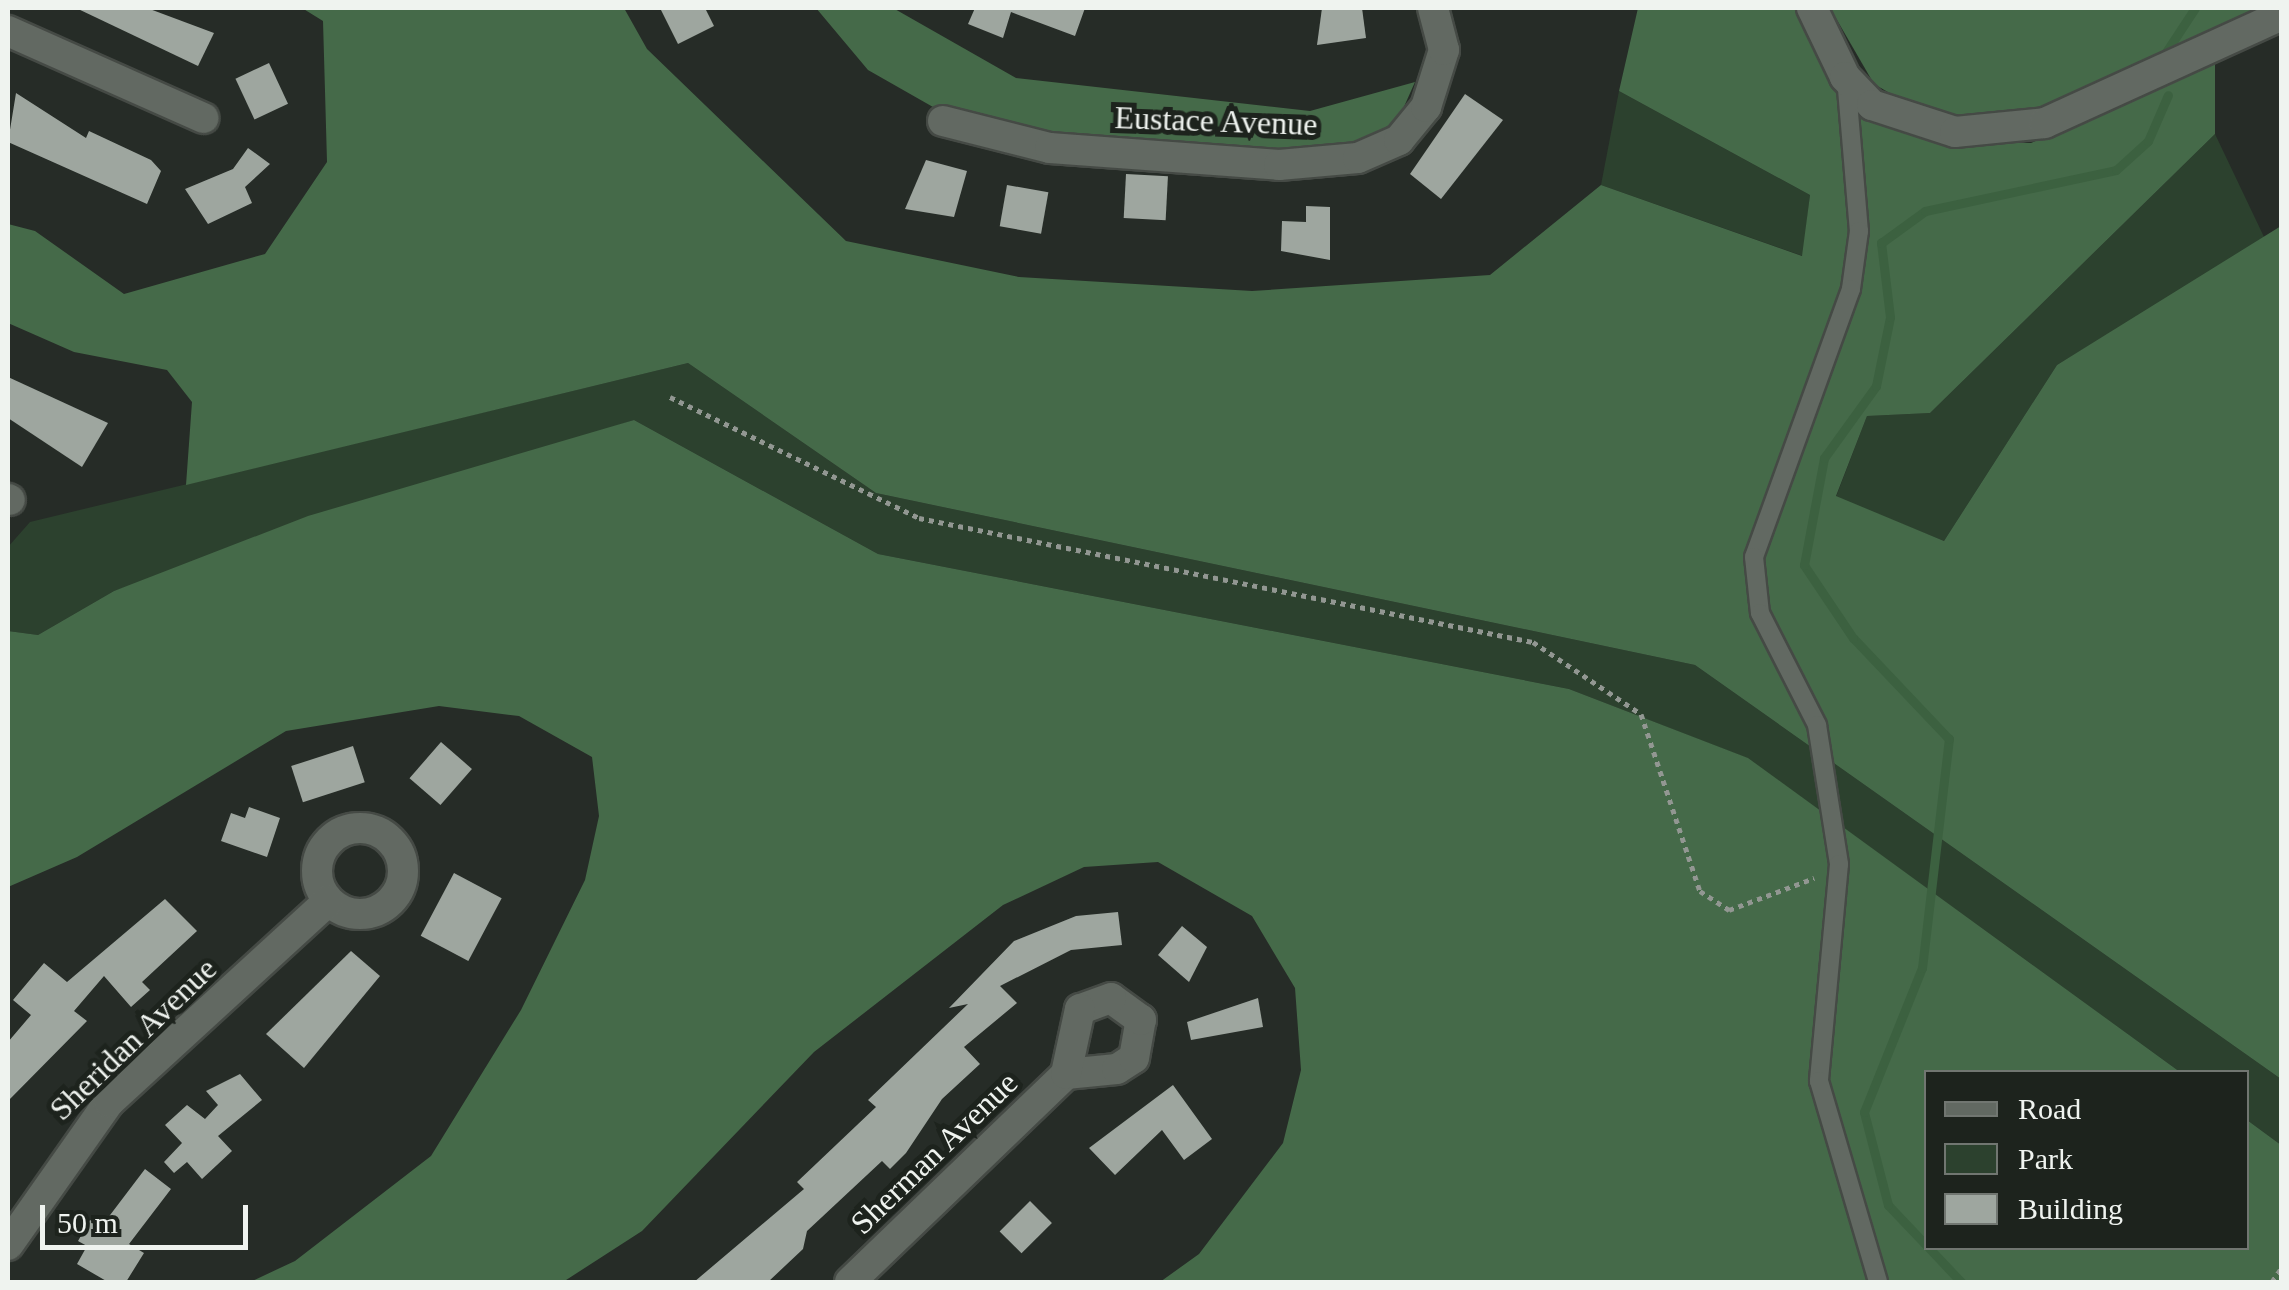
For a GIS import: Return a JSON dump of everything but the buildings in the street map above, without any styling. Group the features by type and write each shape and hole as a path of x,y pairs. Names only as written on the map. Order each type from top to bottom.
{"street":[{"name":"Eustace Avenue","path":"942,122 1050,148 1279,165 1358,158 1399,140 1426,107 1444,50 1433,8"},
{"path":"1812,8 1846,76 1872,104 1934,128 2014,131 2206,56 2282,15"},
{"path":"8,31 203,118"},
{"name":"Sheridan Avenue","path":"8,1245 109,1102 328,900"},
{"name":"Sherman Avenue","path":"850,1282 1066,1074"}],"lane":[{"path":"1846,76 1859,231 1852,289 1754,557 1760,612 1817,725 1839,864 1819,1082 1878,1282"}],"path":[{"path":"670,396 919,518 1533,642 1642,714 1700,891 1729,910 1839,864"},
{"path":"2272,1282 2282,1267"}],"green space":[{"path":"302,8 624,8 647,49 846,241 1019,277 1252,291 1490,275 1601,185 1802,256 1810,195 1619,91 1638,8 1802,8 1824,65 1931,140 2031,143 2215,63 2215,134 1930,413 1867,416 1836,496 1944,541 2057,365 2281,226 2281,1079 1695,665 876,493 688,363 186,485 192,402 167,370 74,352 8,323 8,224 35,231 124,294 265,254 327,162 323,21"},
{"path":"816,8 893,8 1016,78 1310,111 1415,82 1399,118 1365,142 1264,153 1024,134 933,107 868,70"},
{"path":"1830,8 2272,8 2087,94 1999,118 1929,116 1874,84"},
{"path":"1619,91 1810,195 1803,256 1601,185"},
{"path":"2215,134 2265,239 2057,365 1944,541 1836,497 1867,416 1930,413"},
{"path":"688,363 876,493 1695,665 2281,1079 2281,1145 2249,1121 2249,1070 2177,1070 1747,758 1569,689 878,554 634,420 114,591 38,635 8,631 8,547 30,522"},
{"path":"634,420 878,554 1569,689 1748,758 2177,1070 1924,1070 1924,1250 2249,1250 2249,1121 2281,1145 2281,1282 1160,1282 1199,1254 1283,1143 1301,1070 1295,988 1252,916 1158,862 1084,867 1003,905 814,1052 642,1231 563,1282 250,1282 295,1261 431,1156 521,1010 585,880 599,816 592,757 519,716 439,706 286,731 77,857 8,887 8,631 38,635 114,591 308,516"}],"waterway":[{"path":"2164,55 2195,8"},
{"path":"1924,1243 1888,1205 1864,1112 1922,968 1949,739 1853,638 1804,565 1824,458 1876,386 1890,317 1881,243 1925,211 2116,170 2148,141 2168,95"},
{"path":"1931,1250 1961,1282"}]}
